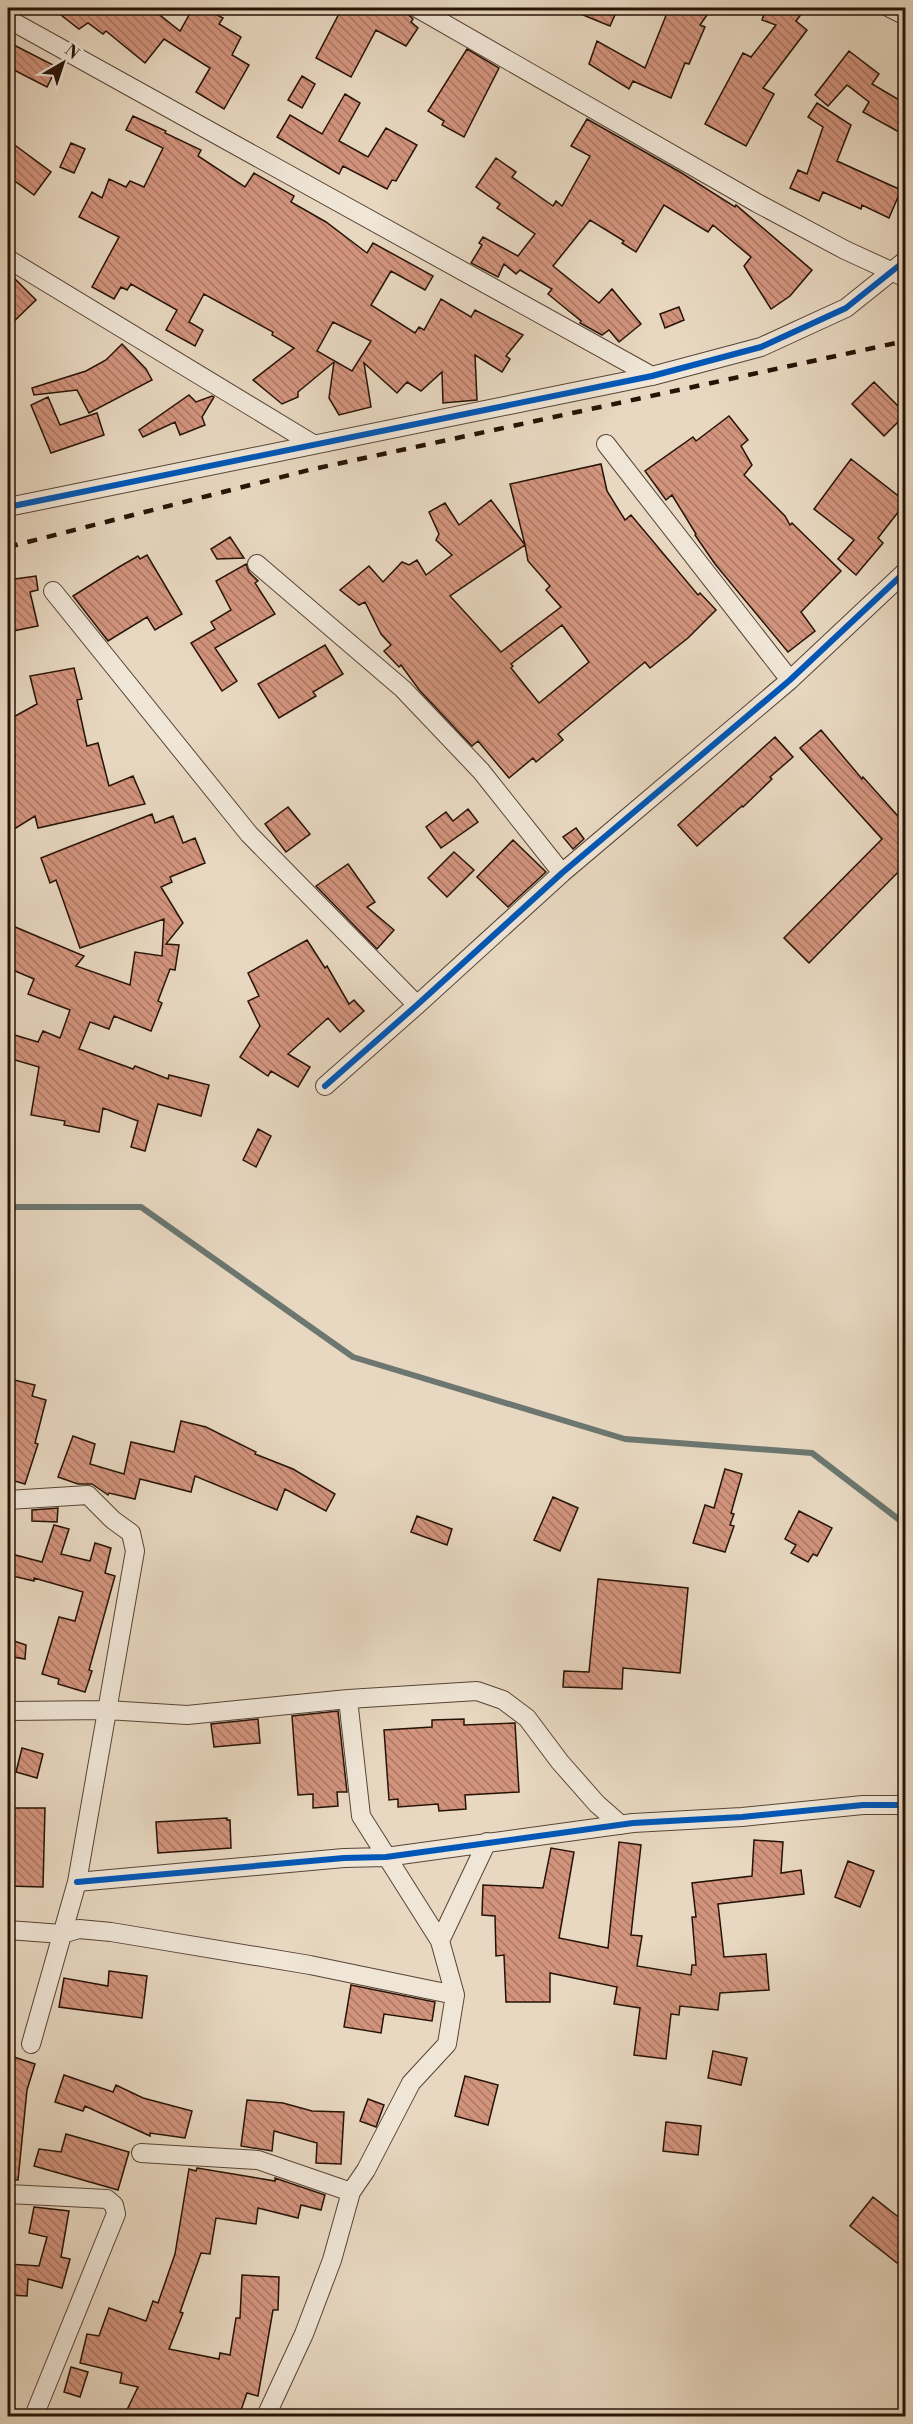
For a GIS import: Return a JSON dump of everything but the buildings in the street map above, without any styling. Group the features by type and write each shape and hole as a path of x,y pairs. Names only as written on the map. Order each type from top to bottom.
{"street":[{"path":"417,8 757,203 899,275"},
{"path":"890,8 906,16"},
{"path":"8,19 652,376"},
{"path":"8,259 313,444"},
{"path":"8,507 652,376 761,347 846,308 899,275 906,260"},
{"path":"606,444 790,680"},
{"path":"257,564 403,689 481,771 562,873"},
{"path":"325,1086 562,873 790,680 906,571"},
{"path":"53,591 249,834 417,1005"},
{"path":"8,1500 88,1495 113,1520 131,1533 135,1551 77,1882 31,2044"},
{"path":"8,1711 107,1710 187,1715 348,1699 477,1691 503,1700 527,1718 560,1762 597,1804 621,1825"},
{"path":"266,2416 295,2354 333,2260 351,2192 366,2170 411,2083 447,2044 455,1995 440,1941 361,1816 348,1699"},
{"path":"77,1882 344,1858 386,1857 621,1825 742,1817 863,1805 906,1805"},
{"path":"440,1941 487,1842"},
{"path":"8,1930 62,1934 79,1929 142,1937 310,1965 455,1995"},
{"path":"141,2153 258,2160 351,2192"},
{"path":"8,2194 106,2199 114,2205 116,2214 34,2416"}],"waterway":[{"path":"8,1207 141,1207 353,1357 625,1439 812,1453 906,1525"}],"railway":[{"path":"8,547 309,470 896,343 906,331"}],"cycle path":[{"path":"8,507 652,376 761,347 846,308 906,260"},
{"path":"325,1086 562,873 790,680 906,571"},
{"path":"77,1882 344,1858 386,1857 633,1823 742,1817 863,1805 906,1805"}]}
